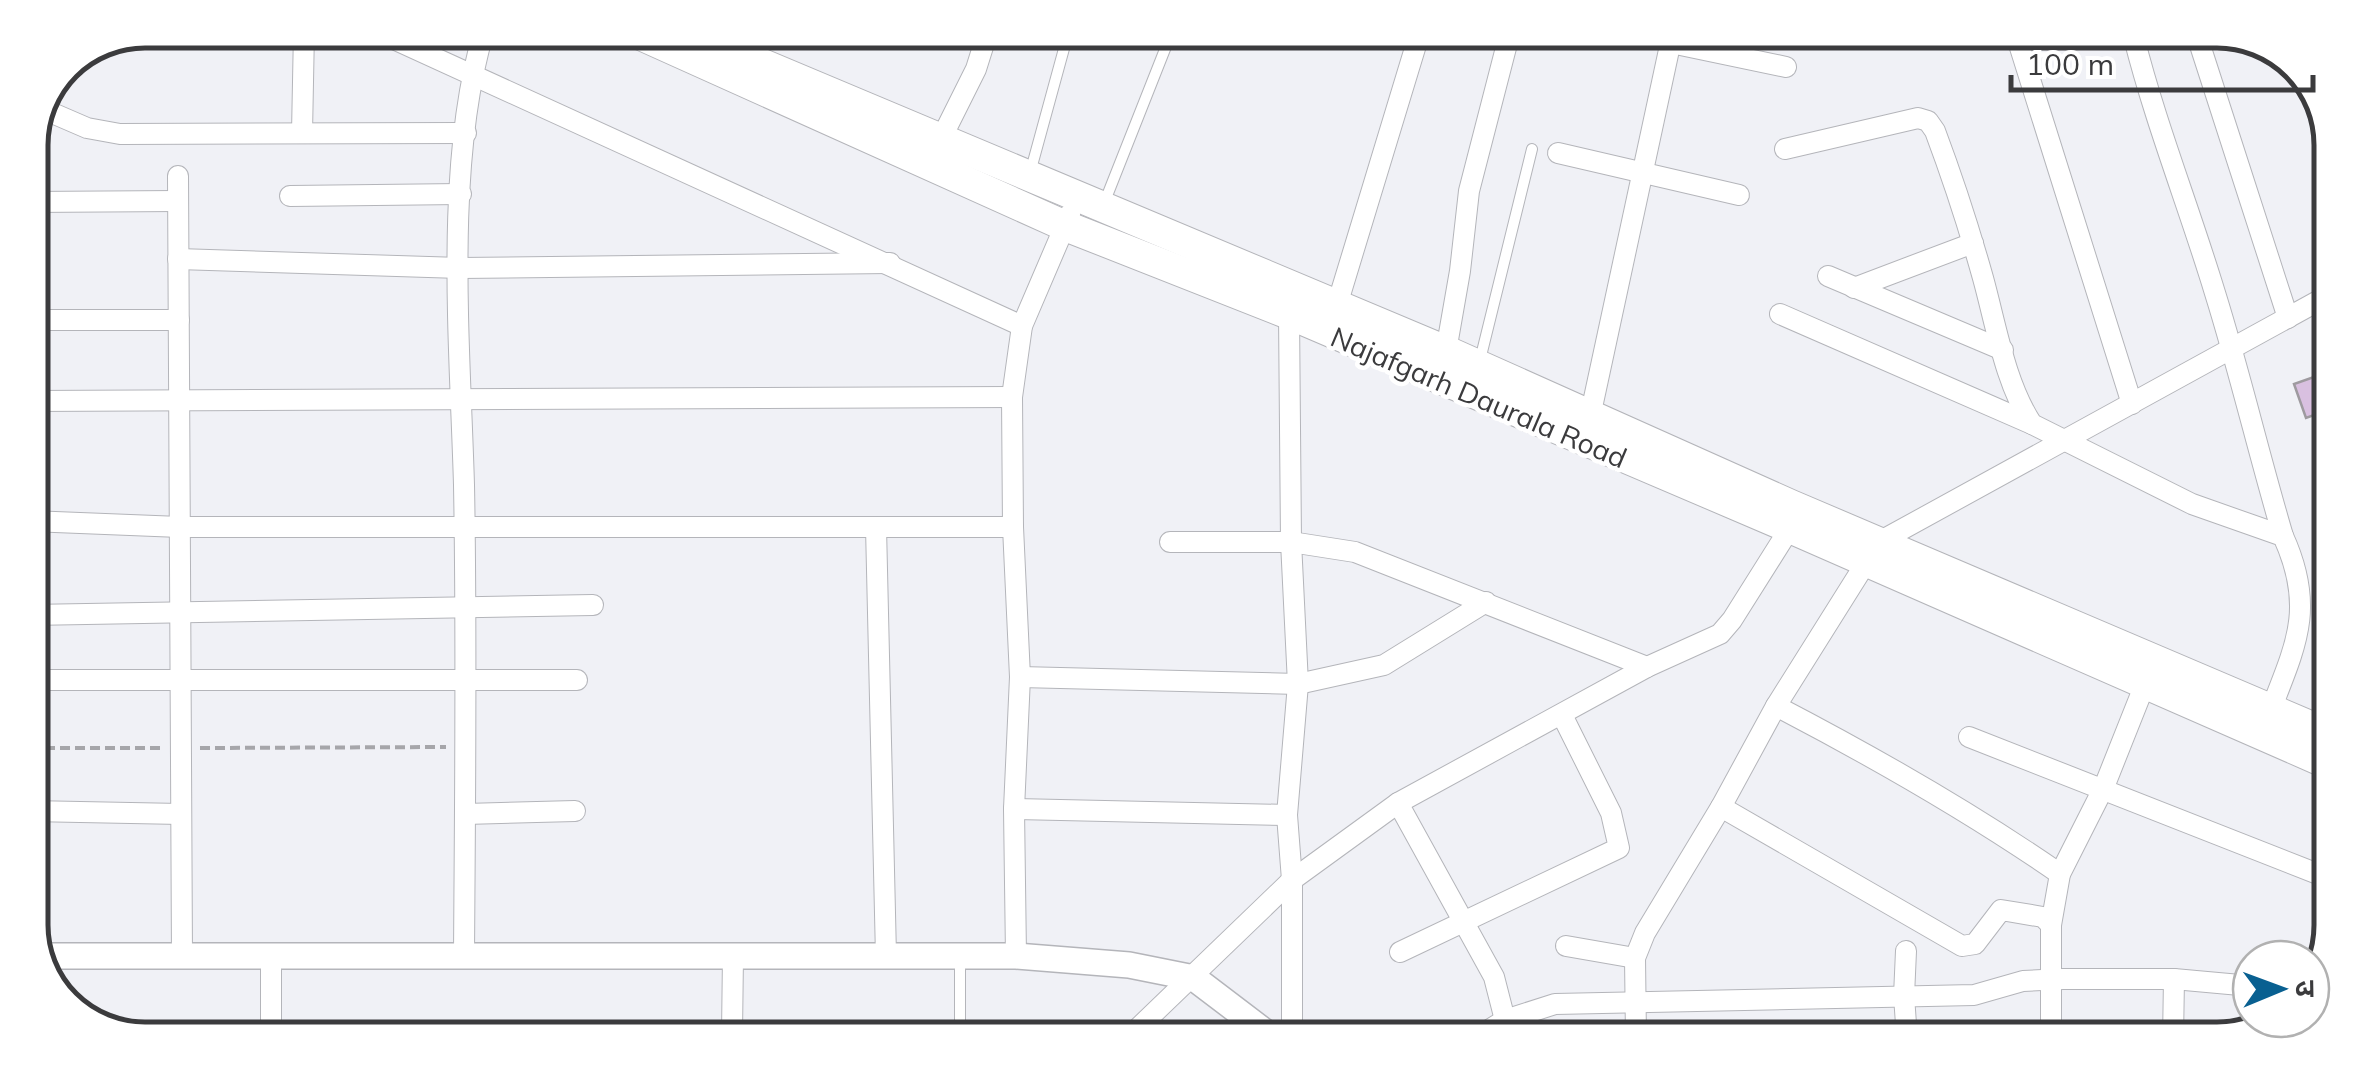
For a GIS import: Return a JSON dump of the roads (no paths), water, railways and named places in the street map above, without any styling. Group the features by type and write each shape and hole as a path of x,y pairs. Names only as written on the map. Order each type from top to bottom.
{"main road":[{"name":"Najafgarh Daurala Road","path":"713,48 1063,224 1588,430 1873,552 2314,728"},
{"name":"Najafgarh Daurala Road","path":"716,48 942,137 1446,351 1588,430 1790,528 1873,552 2145,684 2314,758"}],"street":[{"path":"302,134 304,48"},
{"path":"416,48 1022,326"},
{"path":"464,956 466,680 461,194 472,72 479,48"},
{"path":"942,137 983,48"},
{"path":"1337,305 1416,48"},
{"path":"1446,351 1469,190 1506,48"},
{"path":"1588,430 1669,48"},
{"path":"1706,48 1786,66"},
{"path":"2020,48 2132,404"},
{"path":"2137,48 2158,128 2232,350 2299,589 2302,617 2297,644 2271,709"},
{"path":"2201,48 2288,318"},
{"path":"54,114 87,128 120,134 466,133"},
{"path":"1785,150 1918,118 1928,121 1935,131 1973,244 2019,399 2032,424"},
{"path":"1558,153 1739,195"},
{"path":"178,176 182,956"},
{"path":"290,196 461,194"},
{"path":"48,202 178,201"},
{"path":"1016,956 1014,809 1020,678 1012,397 1022,326 1063,224 1092,201"},
{"path":"1854,288 1904,266 1973,244"},
{"path":"178,258 460,268 890,263"},
{"path":"1828,276 2003,350"},
{"path":"1637,1022 1635,958 1645,933 1776,706 1873,552 2062,441 2313,304"},
{"path":"1289,314 1291,542 1298,684 1287,815 1292,880 1292,1022"},
{"path":"1780,314 2032,424 2192,504 2283,536"},
{"path":"48,320 179,320"},
{"path":"48,401 1012,397"},
{"path":"48,522 180,527 1013,527"},
{"path":"876,527 886,956"},
{"path":"1145,1022 1292,880 1398,803 1647,667 1720,634 1790,528"},
{"path":"1170,542 1291,542 1355,552 1647,667"},
{"path":"1020,678 1298,684 1384,665 1486,602"},
{"path":"48,616 593,605"},
{"path":"48,680 578,680"},
{"path":"2051,1022 2051,925 2060,874 2104,788 2145,684"},
{"path":"1776,706 1972,814 2060,874"},
{"path":"1400,952 1620,848 1611,813 1562,715"},
{"path":"1970,737 2314,872"},
{"path":"1398,803 1494,977 1504,1020"},
{"path":"1721,807 1962,946 1975,944 2000,910 2043,916 2051,925"},
{"path":"1014,809 1287,815"},
{"path":"48,811 181,814"},
{"path":"465,814 575,811"},
{"path":"1566,946 1635,958"},
{"path":"1906,951 1906,1022"},
{"path":"53,956 1016,956 1129,965 1194,978 1252,1022"},
{"path":"271,956 271,1022"},
{"path":"732,1022 733,956"},
{"path":"1501,1022 1555,1004 1974,995 2022,981 2174,979 2231,984"},
{"path":"2173,1022 2174,979"}],"lane":[{"path":"1030,174 1064,48"},
{"path":"1092,201 1164,48"},
{"path":"1478,366 1532,150"},
{"path":"960,956 960,1022"}]}
